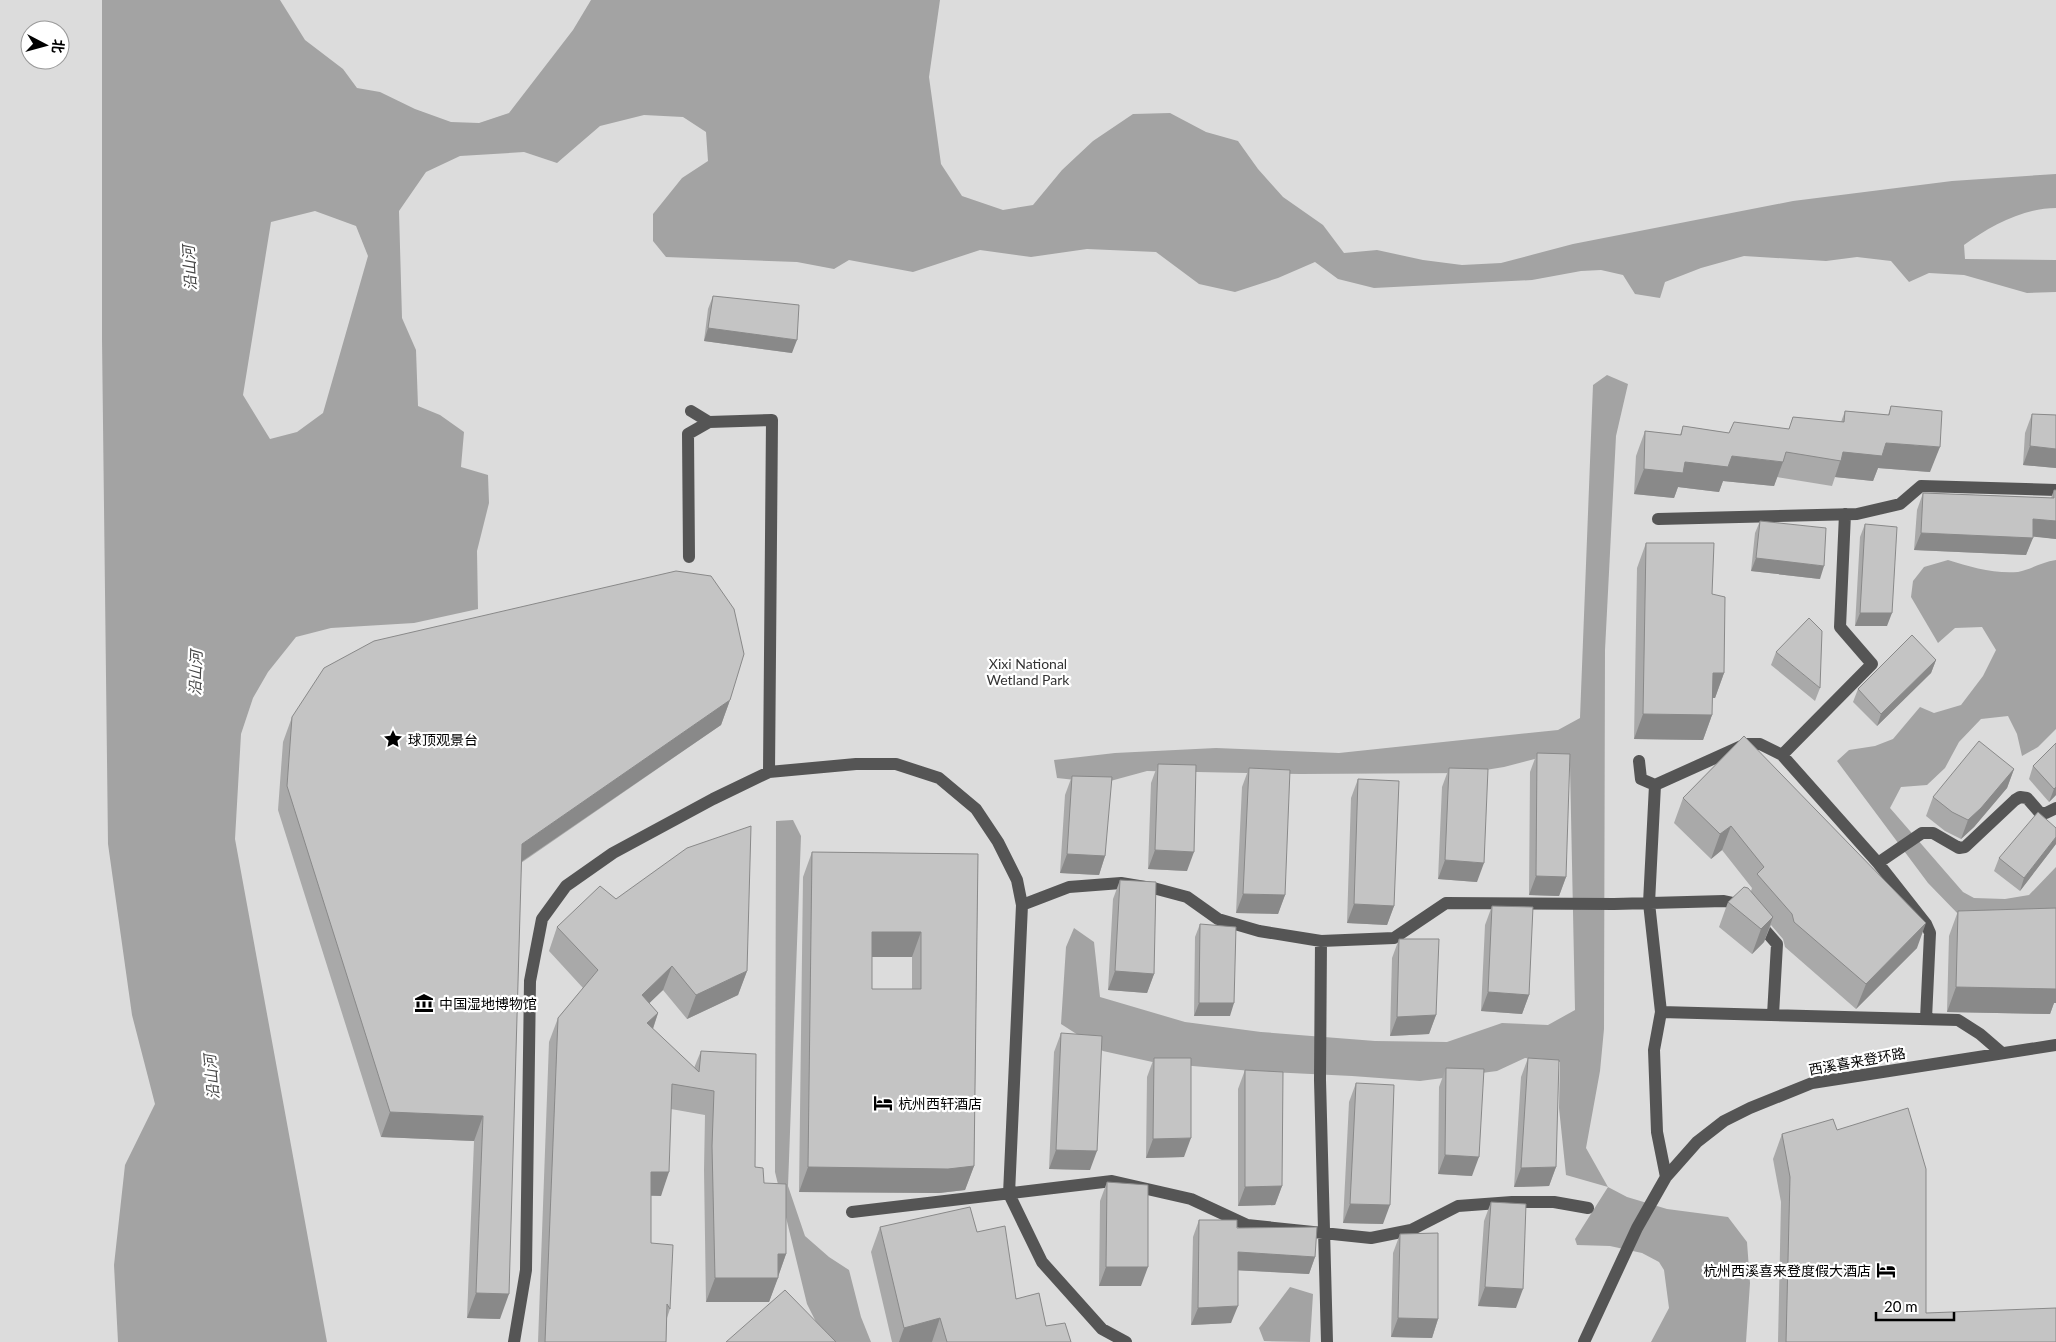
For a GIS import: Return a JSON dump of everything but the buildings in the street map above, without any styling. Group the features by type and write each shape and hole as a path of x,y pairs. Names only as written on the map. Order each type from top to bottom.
{"street":[{"path":"691,411 708,422"},
{"path":"689,558 688,434 708,422 772,420 769,772"},
{"path":"1658,519 1857,514 1900,504 1921,486 2056,490"},
{"path":"1782,755 1872,664 1840,627 1845,514"},
{"path":"1640,761 1641,780 1655,786 1746,744 1760,744 1782,755 1878,864 1926,924 1930,933 1926,1019"},
{"path":"514,1342 526,1270 530,980 542,919 566,886 613,853 713,799 769,772 856,764 896,764 939,778 976,810 998,842 1017,880 1022,905 1009,1194 1042,1262 1102,1329 1126,1342"},
{"path":"1655,786 1649,903 1660,1012 1654,1050 1657,1132 1666,1177"},
{"path":"1878,864 1922,833 1933,833 1959,848 1965,847 2020,797 2027,798 2040,813 2046,814 2056,808"},
{"path":"1022,905 1069,887 1121,883 1157,889 1187,897 1218,919 1259,931 1321,941 1394,938 1446,903 1614,904 1724,901 1743,905 1777,944 1773,1015"},
{"path":"1321,941 1320,1080 1327,1342"},
{"path":"1660,1012 1958,1020 1980,1034 2002,1053"},
{"name":"西溪喜来登环路","path":"1584,1342 1637,1228 1666,1177 1697,1142 1724,1121 1750,1108 1812,1083 2056,1045"},
{"path":"852,1212 1112,1181 1191,1199 1248,1225 1371,1238 1410,1230 1458,1206 1512,1202 1554,1202 1588,1208"}],"green space":[{"name":"Xixi National Wetland Park","path":"0,0 2056,0 2056,1342 0,1342"}],"water":[{"name":"沿山河","path":"102,0 280,0 305,40 343,69 357,88 380,92 415,109 451,122 479,123 509,113 573,30 591,0 940,0 929,77 941,164 962,196 1003,210 1033,205 1062,170 1093,141 1133,114 1170,113 1206,132 1238,141 1258,169 1283,197 1323,225 1344,253 1377,250 1423,260 1462,265 1501,263 1573,244 1793,201 1952,181 2056,174 2056,208 2032,211 2008,219 1964,245 1965,259 2056,260 2056,292 2027,293 1964,275 1929,273 1909,282 1891,261 1857,257 1826,261 1744,256 1701,268 1665,282 1660,298 1635,294 1623,275 1601,270 1581,271 1532,280 1374,288 1338,279 1315,262 1278,278 1235,292 1199,284 1156,252 1087,249 1031,257 980,250 913,272 849,260 834,269 797,262 666,257 653,241 653,214 682,178 708,161 706,132 683,117 644,115 600,126 557,163 524,152 460,156 426,172 399,211 402,318 416,350 418,406 440,415 464,432 461,467 488,475 489,503 477,551 478,609 414,623 331,628 296,637 268,672 253,698 241,734 235,839 327,1342 118,1342 114,1265 125,1165 155,1104 132,1015 108,844 102,339","holes":["315,211 356,226 368,256 323,413 297,432 270,439 243,395 271,222"]},
{"path":"1607,375 1628,384 1616,436 1605,650 1604,1029 1600,1071 1586,1148 1608,1187 1566,1175 1559,1108 1560,1062 1525,1058 1497,1071 1420,1081 1252,1071 1157,1063 1103,1051 1061,1024 1066,947 1074,928 1094,942 1100,997 1185,1022 1261,1032 1375,1041 1447,1042 1502,1023 1548,1025 1575,1010 1570,766 1550,755 1504,767 1467,773 1300,774 1147,771 1103,783 1057,778 1054,760 1115,753 1216,748 1339,753 1558,730 1580,718 1593,385"},
{"path":"1948,560 1982,569 2018,572 2056,560 2056,729 2038,747 2022,756 2017,734 2008,716 1981,719 1959,742 1945,768 1927,785 1901,787 1890,808 1963,892 1974,898 2005,899 2029,895 2056,867 2056,910 1962,918 1928,883 1837,761 1849,750 1875,746 1893,739 1920,707 1934,713 1961,705 1983,676 1996,650 1982,627 1955,628 1938,643 1911,597 1913,581 1924,567"},
{"path":"793,820 801,836 788,1186 805,1236 829,1257 849,1270 861,1317 871,1342 826,1342 807,1304 775,1172 776,821"},
{"path":"1608,1187 1627,1197 1667,1209 1728,1217 1747,1242 1750,1283 1746,1342 1651,1342 1669,1308 1664,1270 1659,1262 1642,1253 1610,1246 1577,1245 1575,1239"},
{"path":"1290,1287 1313,1294 1310,1342 1264,1341 1259,1328"}],"place":[{"name":"球顶观景台","path":"393,739"},
{"name":"中国湿地博物馆","path":"424,1003"},
{"name":"杭州西轩酒店","path":"883,1103"},
{"name":"杭州西溪喜来登度假大酒店","path":"1886,1270"}]}
